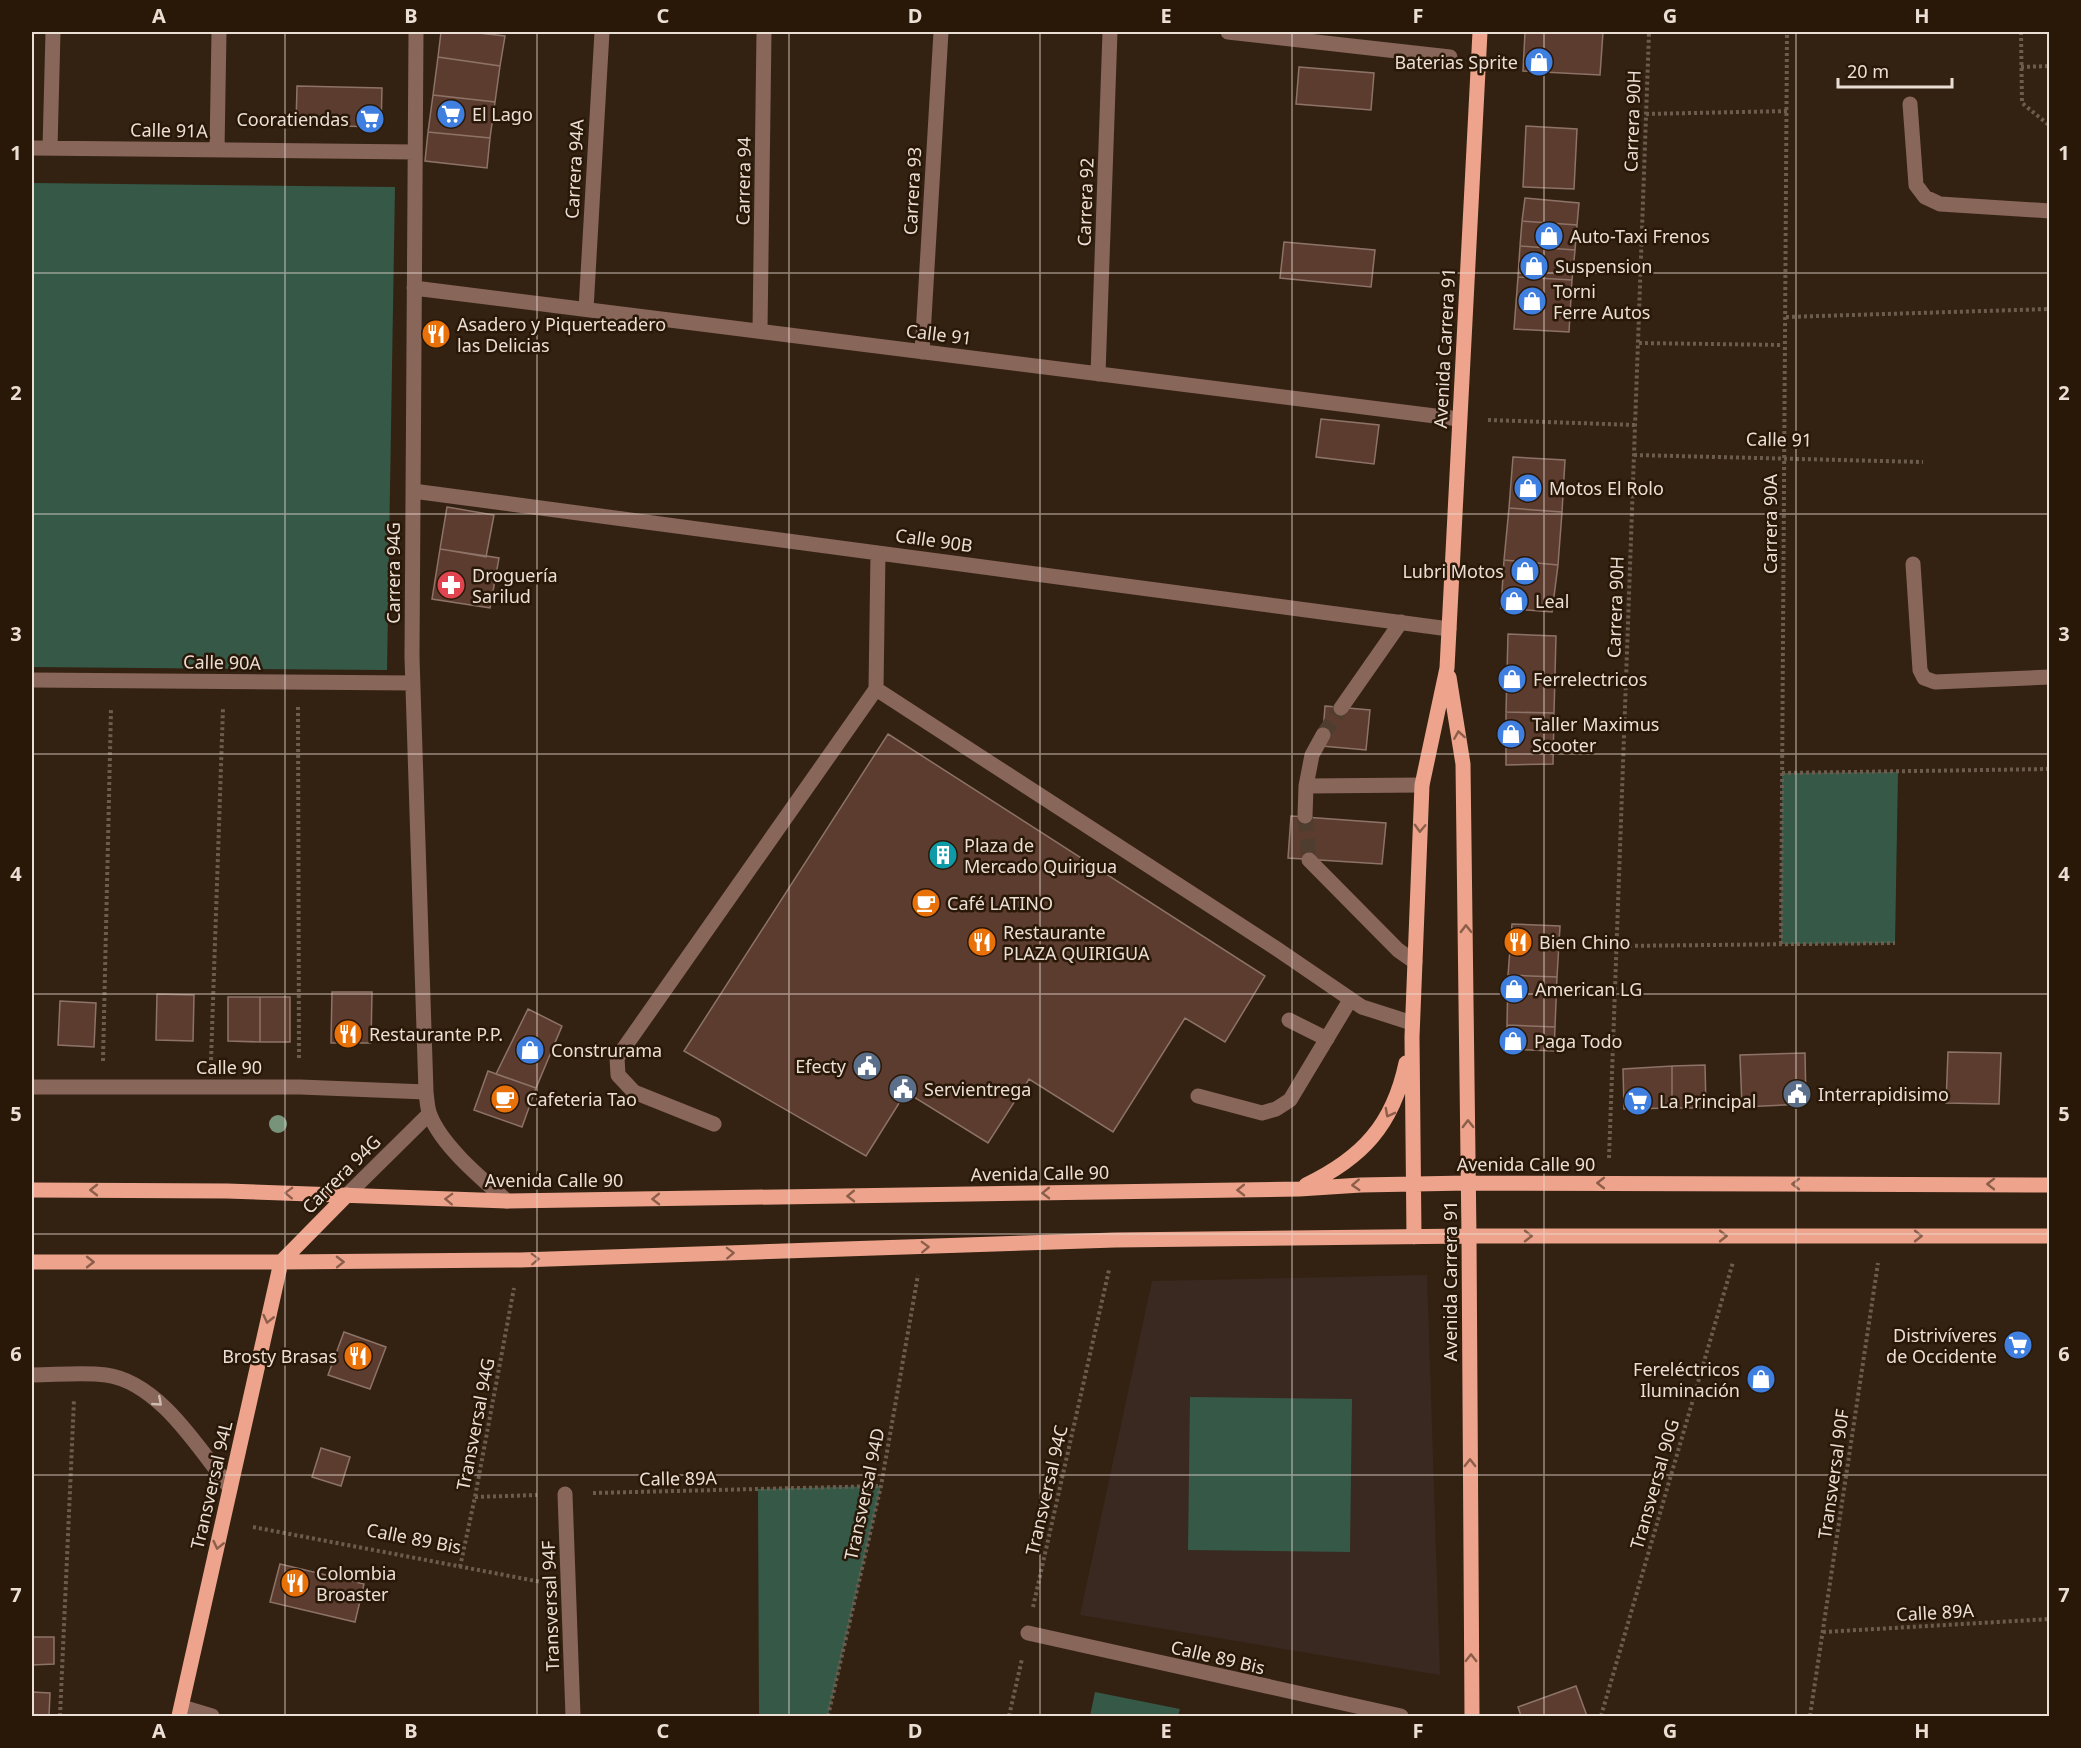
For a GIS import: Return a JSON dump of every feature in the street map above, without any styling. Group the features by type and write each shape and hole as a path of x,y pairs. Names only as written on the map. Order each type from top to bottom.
{"main road":[{"name":"Avenida Carrera 91","path":"1414,1237 1412,1030 1422,785 1447,668 1480,32"},
{"name":"Avenida Carrera 91","path":"1447,668 1463,764 1472,1716"},
{"path":"1299,1189 1337,1169 1373,1138 1390,1113 1398,1094 1412,1030"},
{"name":"Avenida Calle 90","path":"32,1190 227,1191 507,1201 1299,1189 1468,1183 2049,1185"},
{"name":"Carrera 94G","path":"281,1262 347,1195"},
{"path":"32,1262 520,1260 1115,1240 1469,1236 2049,1236"},
{"name":"Transversal 94L","path":"181,1712 281,1262"}],"street":[{"path":"50,148 53,32"},
{"path":"217,150 219,32"},
{"name":"Carrera 94G","path":"416,32 413,683 426,1092 429,1114 449,1145 471,1169 507,1201"},
{"name":"Carrera 94A","path":"586,309 602,32"},
{"name":"Carrera 94","path":"760,331 764,32"},
{"name":"Carrera 93","path":"922,352 941,32"},
{"name":"Carrera 92","path":"1098,374 1110,32"},
{"path":"1228,32 1450,57"},
{"path":"1910,104 1916,185 1925,197 1940,204 2049,211"},
{"name":"Calle 91A","path":"32,148 415,152"},
{"name":"Calle 91","path":"414,288 1459,419"},
{"name":"Calle 90B","path":"413,491 1449,628"},
{"path":"714,1124 634,1092 618,1075 617,1058 876,690 878,553"},
{"path":"1913,564 1920,670 1924,678 1935,682 2049,677"},
{"path":"1341,708 1401,622"},
{"name":"Calle 90A","path":"32,681 413,683"},
{"path":"876,690 1274,947 1350,1000 1412,1030"},
{"path":"1305,816 1306,786 1312,755 1323,735"},
{"path":"1306,786 1422,785"},
{"path":"1310,860 1398,950 1415,962"},
{"path":"1198,1096 1262,1113 1276,1109 1290,1100 1350,1000"},
{"path":"1289,1020 1327,1039"},
{"name":"Calle 90","path":"32,1087 300,1087 426,1092"},
{"name":"Carrera 94G","path":"347,1195 429,1114"},
{"path":"32,1375 107,1375 133,1384 163,1406 230,1488"},
{"name":"Transversal 94F","path":"565,1494 573,1716"},
{"name":"Calle 89 Bis","path":"1028,1633 1401,1716"},
{"path":"181,1712 212,1716"}],"path":[{"name":"Carrera 90H","path":"1609,1183 1649,32"},
{"name":"Carrera 90A","path":"1781,944 1787,32"},
{"path":"2021,32 2022,103 2049,126"},
{"path":"2021,67 2049,66"},
{"path":"1646,114 1787,111"},
{"path":"1786,317 2049,309"},
{"path":"1638,343 1784,345"},
{"path":"1488,420 1635,424"},
{"name":"Calle 91","path":"1634,455 1923,462"},
{"path":"103,1065 111,681"},
{"path":"211,1064 224,682"},
{"path":"298,683 300,1063"},
{"path":"1782,773 2049,770"},
{"path":"1617,946 1895,943"},
{"name":"Transversal 90F","path":"1810,1716 1878,1259 1884,1236"},
{"name":"Transversal 90G","path":"1601,1716 1734,1260"},
{"name":"Transversal 94C","path":"1009,1716 1109,1270"},
{"name":"Transversal 94D","path":"828,1716 881,1486 918,1275"},
{"name":"Transversal 94G","path":"460,1567 514,1287"},
{"path":"60,1716 74,1390"},
{"name":"Calle 89A","path":"475,1497 881,1486"},
{"name":"Calle 89 Bis","path":"253,1527 568,1587"},
{"name":"Calle 89A","path":"1823,1632 2049,1619"}],"shaded area":[{"path":"1427,1275 1440,1675 1080,1615 1152,1281"}],"green space":[{"path":"32,183 395,187 387,670 32,667"},
{"path":"1898,772 1895,943 1781,944 1782,773"},
{"path":"1190,1397 1352,1399 1350,1552 1188,1550"},
{"path":"881,1486 828,1716 759,1716 758,1489"},
{"path":"1095,1692 1180,1709 1178,1716 1090,1716"}],"building":[{"path":"441,32 470,32 505,36 500,66 438,57"},
{"path":"1525,32 1603,32 1600,75 1523,71"},
{"path":"438,57 500,66 495,102 433,95"},
{"path":"1299,67 1374,73 1371,110 1296,104"},
{"path":"297,86 382,88 381,127 296,125"},
{"path":"433,95 495,102 490,138 428,132"},
{"path":"1526,126 1577,129 1574,189 1523,187"},
{"path":"428,132 490,138 487,168 425,161"},
{"path":"1525,198 1579,203 1577,225 1522,221"},
{"name":"Auto-Taxi Frenos","path":"1522,221 1577,225 1575,250 1520,246"},
{"path":"1284,242 1375,250 1371,287 1280,278"},
{"path":"1520,246 1575,250 1572,280 1518,277"},
{"path":"1518,277 1572,280 1569,332 1514,329"},
{"path":"1321,419 1379,425 1374,464 1316,457"},
{"path":"1513,457 1565,460 1562,512 1509,508"},
{"path":"447,507 494,515 486,557 440,549"},
{"path":"1509,508 1562,512 1558,565 1504,560"},
{"path":"440,549 499,558 490,608 432,599"},
{"path":"1504,560 1558,565 1552,612 1501,608"},
{"path":"1508,634 1556,636 1554,713 1506,712"},
{"path":"1325,706 1370,710 1366,750 1322,746"},
{"path":"1506,712 1554,713 1553,764 1506,765"},
{"name":"Plaza de Mercado Quirigua","path":"888,734 1265,976 1225,1042 1185,1018 1113,1132 1029,1079 988,1143 906,1092 866,1156 684,1051"},
{"path":"1291,816 1386,823 1382,864 1288,858"},
{"path":"1512,924 1560,926 1557,977 1508,975"},
{"path":"1508,975 1557,977 1555,1027 1507,1025"},
{"path":"332,992 372,992 371,1043 331,1043"},
{"path":"157,994 194,995 193,1041 156,1040"},
{"path":"228,997 260,997 260,1042 228,1041"},
{"path":"260,997 290,997 290,1042 260,1042"},
{"path":"60,1001 96,1003 94,1047 58,1045"},
{"name":"Construrama","path":"528,1009 562,1026 536,1088 496,1074"},
{"path":"1507,1025 1555,1027 1554,1051 1506,1049"},
{"path":"1948,1052 2001,1053 1999,1104 1946,1103"},
{"path":"1805,1053 1806,1104 1742,1107 1740,1055"},
{"path":"1705,1065 1706,1108 1672,1108 1672,1066"},
{"path":"1672,1066 1672,1108 1624,1109 1623,1069"},
{"name":"Cafeteria Tao","path":"488,1071 536,1088 522,1127 474,1110"},
{"path":"344,1332 386,1347 370,1389 328,1375"},
{"path":"321,1448 350,1457 341,1486 312,1477"},
{"path":"280,1564 364,1584 355,1622 270,1602"},
{"path":"32,1637 54,1637 54,1664 32,1665"},
{"path":"1576,1686 1587,1716 1521,1716 1518,1707"},
{"path":"32,1692 50,1693 49,1716 32,1716"}],"tunnel":[{"path":"1323,735 1341,708"},
{"path":"1305,816 1309,860"}],"place":[{"name":"Baterias Sprite","path":"1539,62"},
{"name":"El Lago","path":"451,114"},
{"name":"Cooratiendas","path":"370,119"},
{"name":"Auto-Taxi Frenos","path":"1549,236"},
{"name":"Suspension","path":"1534,266"},
{"name":"Torni Ferre Autos","path":"1532,301"},
{"name":"Asadero y Piquerteadero las Delicias","path":"436,334"},
{"name":"Motos El Rolo","path":"1528,488"},
{"name":"Lubri Motos","path":"1525,571"},
{"name":"Droguería Sarilud","path":"451,585"},
{"name":"Leal","path":"1514,601"},
{"name":"Ferrelectricos","path":"1512,679"},
{"name":"Taller Maximus Scooter","path":"1511,734"},
{"name":"Plaza de Mercado Quirigua","path":"943,855"},
{"name":"Café LATINO","path":"926,903"},
{"name":"Restaurante PLAZA QUIRIGUA","path":"982,942"},
{"name":"Bien Chino","path":"1518,942"},
{"name":"American LG","path":"1514,989"},
{"name":"Restaurante P.P.","path":"348,1034"},
{"name":"Paga Todo","path":"1513,1041"},
{"name":"Construrama","path":"530,1050"},
{"name":"Efecty","path":"867,1066"},
{"name":"Servientrega","path":"903,1089"},
{"name":"Interrapidisimo","path":"1797,1094"},
{"name":"Cafeteria Tao","path":"505,1099"},
{"name":"La Principal","path":"1638,1101"},
{"name":"Distrivíveres de Occidente","path":"2018,1345"},
{"name":"Brosty Brasas","path":"358,1356"},
{"name":"Fereléctricos Iluminación","path":"1761,1379"},
{"name":"Colombia Broaster","path":"295,1583"}]}
